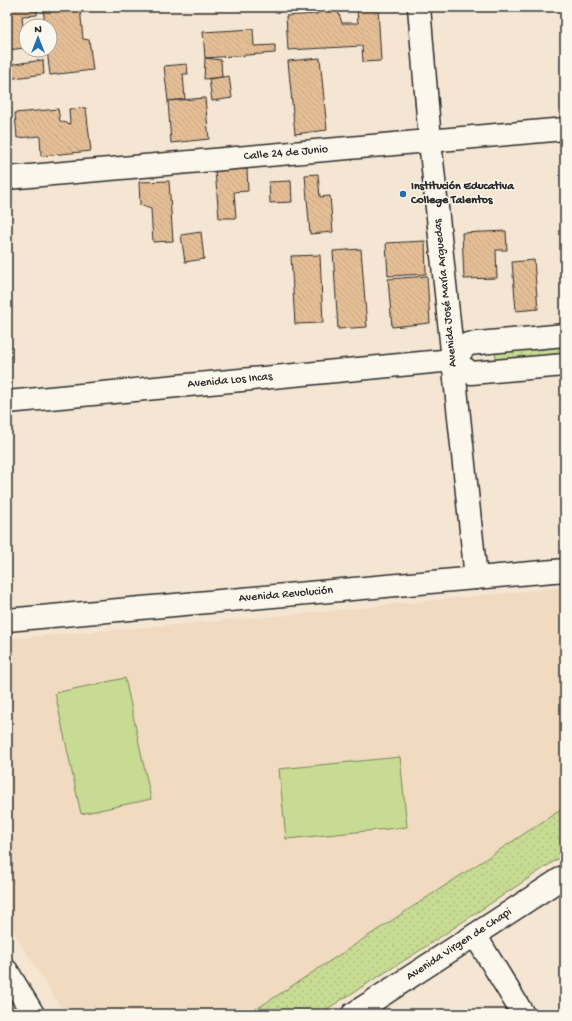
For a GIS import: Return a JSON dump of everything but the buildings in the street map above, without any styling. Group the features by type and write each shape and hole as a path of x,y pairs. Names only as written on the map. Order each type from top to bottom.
{"street":[{"name":"Avenida José María Arguedas","path":"419,7 430,141 476,578"},
{"name":"Calle 24 de Junio","path":"7,178 565,130"},
{"path":"565,335 468,344 453,360 471,373 565,365"},
{"name":"Avenida Los Incas","path":"7,402 453,360"},
{"name":"Avenida Revolución","path":"7,620 565,570"},
{"name":"Avenida Virgen de Chapi","path":"353,1014 565,876"},
{"path":"475,935 524,1014"},
{"path":"7,971 33,1014"}],"shaded area":[{"path":"565,587 565,854 416,953 319,1014 65,1014 7,921 7,639 301,614"}],"green space":[{"path":"565,343 565,355 496,361 495,349"},
{"path":"125,678 151,799 81,814 55,693"},
{"path":"400,757 407,827 286,839 279,769"},
{"path":"565,807 565,854 416,953 319,1014 249,1014"}],"place":[{"name":"Institución Educativa College Talentos","path":"403,194"}]}
